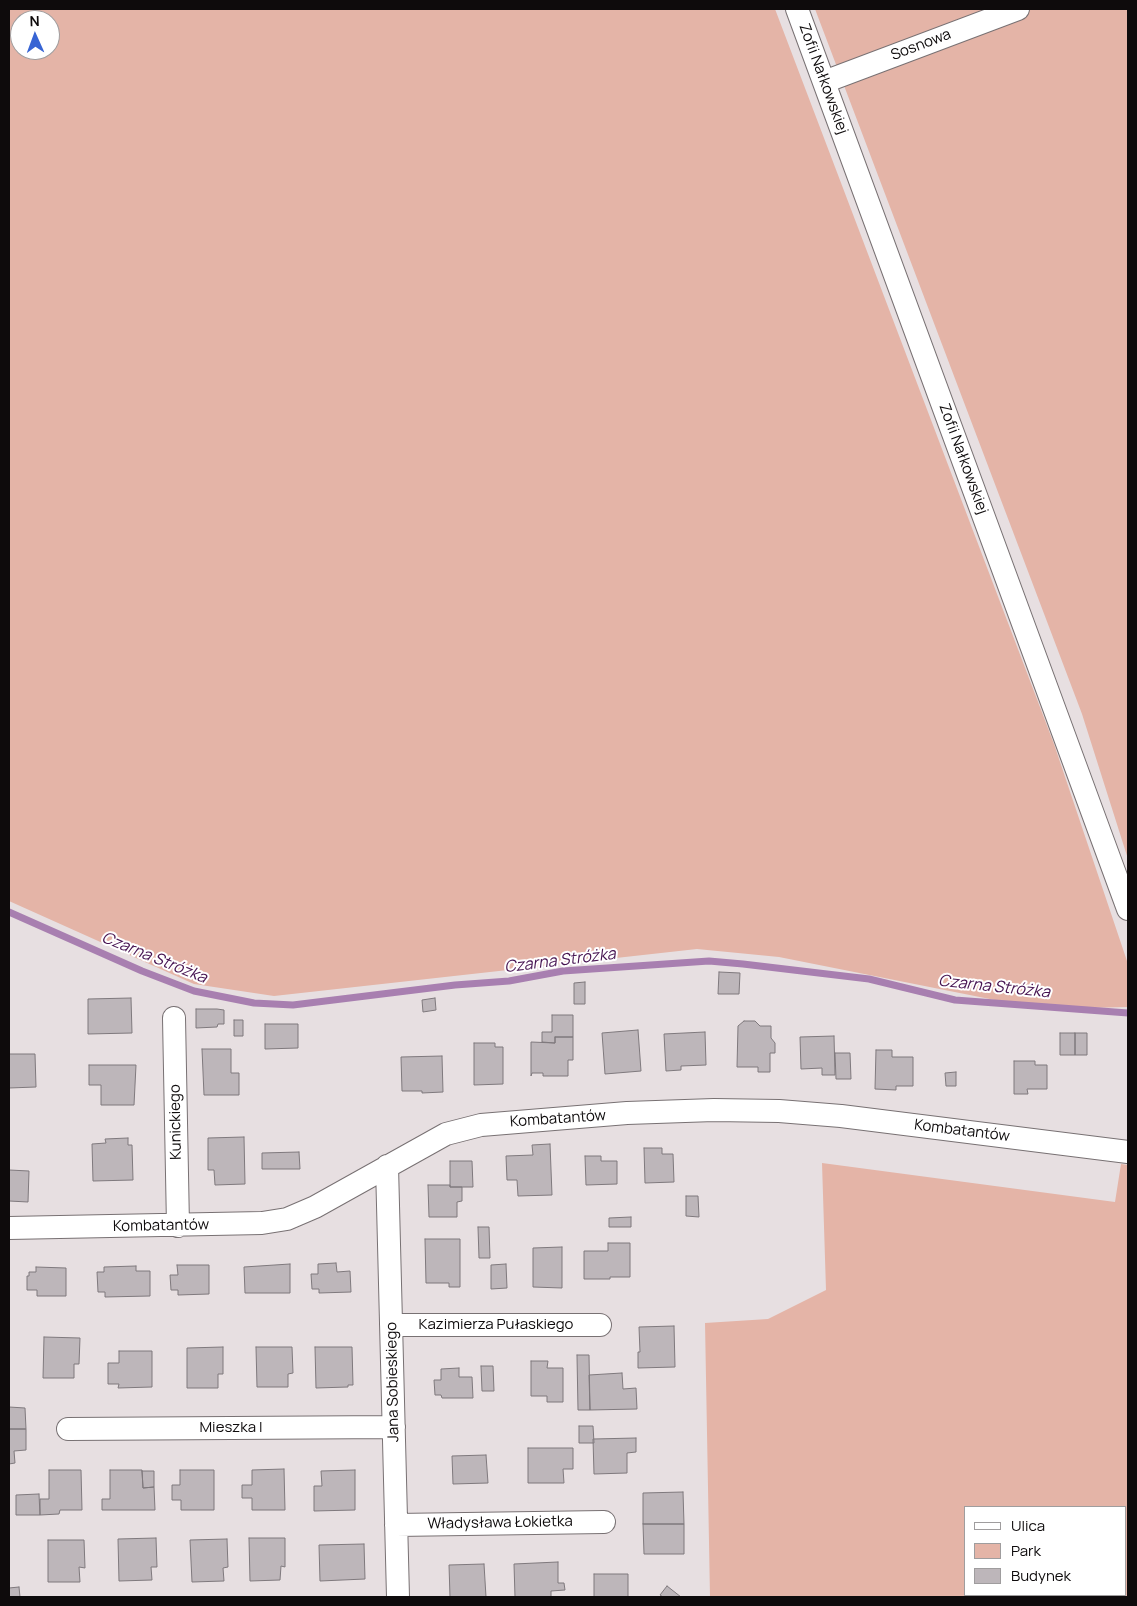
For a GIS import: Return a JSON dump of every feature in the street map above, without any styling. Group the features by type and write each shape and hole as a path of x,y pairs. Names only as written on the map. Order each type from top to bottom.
{"street":[{"name":"Zofii Nałkowskiej","path":"797,9 1128,909"},
{"name":"Sosnowa","path":"824,82 1018,9"},
{"name":"Kunickiego","path":"174,1018 178,1226"},
{"name":"Kombatantów","path":"9,1228 178,1226 262,1223 287,1219 315,1207 446,1134 481,1125 627,1113 714,1110 779,1111 841,1116 1128,1152"},
{"name":"Jana Sobieskiego","path":"388,1166 398,1597"},
{"name":"Kazimierza Pułaskiego","path":"391,1325 600,1324"},
{"name":"Mieszka I","path":"68,1429 394,1427"},
{"name":"Władysława Łokietka","path":"396,1525 604,1522"}],"green space":[{"path":"9,9 775,9 1054,744 1128,964 1128,1007 1040,1009 779,957 697,949 274,996 194,984 9,901"},
{"path":"815,9 1128,9 1128,859 1082,714"},
{"path":"822,1163 1115,1202 1121,1164 1128,1165 1128,1597 710,1597 705,1323 768,1319 826,1290"}],"building":[{"path":"719,972 740,973 739,994 718,994"},
{"path":"585,982 585,1004 574,1004 574,983"},
{"path":"131,998 132,1033 88,1034 88,999"},
{"path":"435,998 436,1010 423,1012 422,1000"},
{"path":"196,1009 224,1010 224,1024 218,1024 217,1027 196,1028"},
{"path":"552,1015 573,1015 573,1037 555,1037 555,1043 542,1042 542,1032 552,1032"},
{"path":"234,1020 243,1020 243,1036 234,1036"},
{"path":"744,1021 755,1021 760,1026 771,1026 771,1038 775,1043 775,1053 770,1053 770,1072 758,1072 758,1067 737,1067 738,1026"},
{"path":"265,1024 298,1024 298,1048 265,1049"},
{"path":"638,1030 641,1071 605,1074 602,1033"},
{"path":"705,1032 706,1065 681,1066 681,1070 666,1071 664,1034"},
{"path":"1060,1033 1075,1033 1075,1055 1060,1055"},
{"path":"1075,1033 1087,1033 1087,1055 1075,1055"},
{"path":"834,1036 835,1075 822,1075 822,1068 801,1069 800,1037"},
{"path":"555,1037 573,1037 573,1060 568,1060 568,1076 543,1076 543,1073 532,1073 531,1076 531,1042 555,1043"},
{"path":"474,1043 495,1043 495,1047 503,1047 503,1084 474,1085"},
{"path":"202,1049 231,1049 231,1073 239,1073 239,1095 204,1095"},
{"path":"876,1050 892,1050 892,1057 913,1057 913,1086 896,1086 896,1090 875,1089"},
{"path":"835,1053 850,1053 851,1079 836,1079"},
{"path":"9,1054 35,1054 36,1087 9,1088"},
{"path":"442,1056 443,1092 422,1093 422,1091 402,1091 401,1057"},
{"path":"1014,1061 1035,1061 1035,1065 1047,1065 1047,1089 1027,1089 1028,1094 1014,1094"},
{"path":"89,1065 136,1065 134,1105 101,1105 101,1085 89,1085"},
{"path":"956,1072 956,1086 946,1086 945,1073"},
{"path":"244,1137 245,1184 215,1185 214,1170 208,1170 208,1138"},
{"path":"128,1138 128,1145 132,1145 133,1180 93,1181 92,1144 106,1143 105,1139"},
{"path":"550,1144 552,1195 518,1196 517,1180 507,1180 506,1156 533,1155 532,1145"},
{"path":"644,1148 662,1148 662,1154 673,1154 674,1182 645,1183"},
{"path":"299,1152 300,1169 262,1169 262,1153"},
{"path":"585,1156 601,1156 601,1161 617,1161 617,1184 586,1185"},
{"path":"450,1161 472,1161 473,1187 450,1187"},
{"path":"9,1170 29,1171 28,1202 9,1201"},
{"path":"428,1185 462,1187 462,1201 457,1202 457,1217 429,1217"},
{"path":"686,1196 698,1196 699,1217 686,1216"},
{"path":"631,1217 631,1227 609,1227 609,1218"},
{"path":"478,1227 489,1227 490,1258 479,1258"},
{"path":"425,1239 460,1239 460,1287 449,1287 449,1283 426,1283"},
{"path":"608,1243 630,1243 630,1277 584,1279 584,1251 608,1251"},
{"path":"562,1247 562,1288 533,1287 533,1248"},
{"path":"336,1263 337,1272 350,1271 351,1292 319,1293 319,1289 312,1289 311,1274 318,1274 318,1264"},
{"path":"290,1264 290,1293 245,1293 244,1267"},
{"path":"506,1264 507,1288 491,1289 491,1265"},
{"path":"177,1265 209,1265 209,1294 178,1295 178,1290 171,1290 170,1275 178,1275"},
{"path":"136,1266 136,1271 150,1271 150,1296 105,1297 105,1292 98,1292 97,1272 104,1272 104,1267"},
{"path":"36,1267 66,1268 66,1296 37,1296 37,1290 27,1290 27,1276 29,1276 29,1272 36,1272"},
{"path":"674,1326 675,1367 638,1368 638,1352 640,1352 639,1327"},
{"path":"44,1337 80,1338 79,1364 74,1364 74,1378 43,1378"},
{"path":"223,1347 223,1374 218,1374 218,1388 187,1388 187,1348"},
{"path":"256,1347 292,1347 293,1373 288,1374 288,1387 257,1387"},
{"path":"315,1347 352,1347 353,1385 348,1385 348,1387 316,1388"},
{"path":"119,1351 152,1351 152,1387 118,1388 119,1384 108,1384 108,1363 119,1363"},
{"path":"577,1355 589,1355 590,1410 578,1410"},
{"path":"531,1361 548,1361 547,1368 563,1368 563,1402 547,1402 547,1396 531,1396"},
{"path":"481,1366 493,1366 494,1391 482,1391"},
{"path":"459,1368 459,1377 472,1377 473,1398 442,1398 441,1395 435,1395 434,1380 441,1380 441,1369"},
{"path":"622,1373 623,1389 636,1388 637,1409 590,1410 589,1375"},
{"path":"9,1407 25,1408 26,1429 9,1429"},
{"path":"579,1426 593,1426 594,1443 579,1443"},
{"path":"9,1429 26,1429 26,1450 14,1451 15,1463 9,1464"},
{"path":"636,1438 636,1452 627,1453 627,1473 594,1474 593,1439"},
{"path":"528,1448 573,1448 573,1469 563,1469 564,1483 528,1483"},
{"path":"486,1455 488,1483 453,1484 452,1456"},
{"path":"284,1469 285,1510 252,1510 252,1498 242,1498 242,1485 252,1485 252,1470"},
{"path":"49,1470 81,1470 82,1510 60,1510 59,1514 40,1515 40,1499 49,1499"},
{"path":"110,1470 142,1470 143,1488 154,1487 155,1510 102,1510 102,1499 110,1499"},
{"path":"180,1470 214,1470 214,1510 181,1510 181,1500 172,1500 172,1485 180,1485"},
{"path":"355,1470 355,1510 314,1511 314,1486 322,1486 321,1471"},
{"path":"142,1471 154,1471 154,1487 143,1488"},
{"path":"683,1492 684,1524 643,1524 643,1493"},
{"path":"39,1494 40,1515 16,1515 16,1495"},
{"path":"643,1524 684,1524 684,1554 644,1554"},
{"path":"156,1538 157,1567 151,1567 152,1580 119,1581 118,1539"},
{"path":"249,1538 285,1538 285,1567 281,1566 280,1580 250,1581"},
{"path":"227,1539 228,1567 223,1568 224,1581 192,1582 190,1540"},
{"path":"48,1540 84,1540 85,1568 79,1567 80,1582 48,1582"},
{"path":"364,1544 365,1579 320,1581 319,1545"},
{"path":"558,1562 558,1583 564,1583 565,1590 551,1591 551,1597 515,1597 514,1564"},
{"path":"484,1564 486,1597 450,1597 449,1565"},
{"path":"594,1574 628,1574 628,1597 594,1597"},
{"path":"667,1586 681,1597 663,1597 660,1595"},
{"path":"19,1587 20,1597 9,1597 9,1588"}],"waterway":[{"name":"Czarna Stróżka","path":"9,912 142,971 194,991 254,1003 293,1005 455,985 509,981 563,971 709,961 869,979 955,1000 1128,1013"}]}
